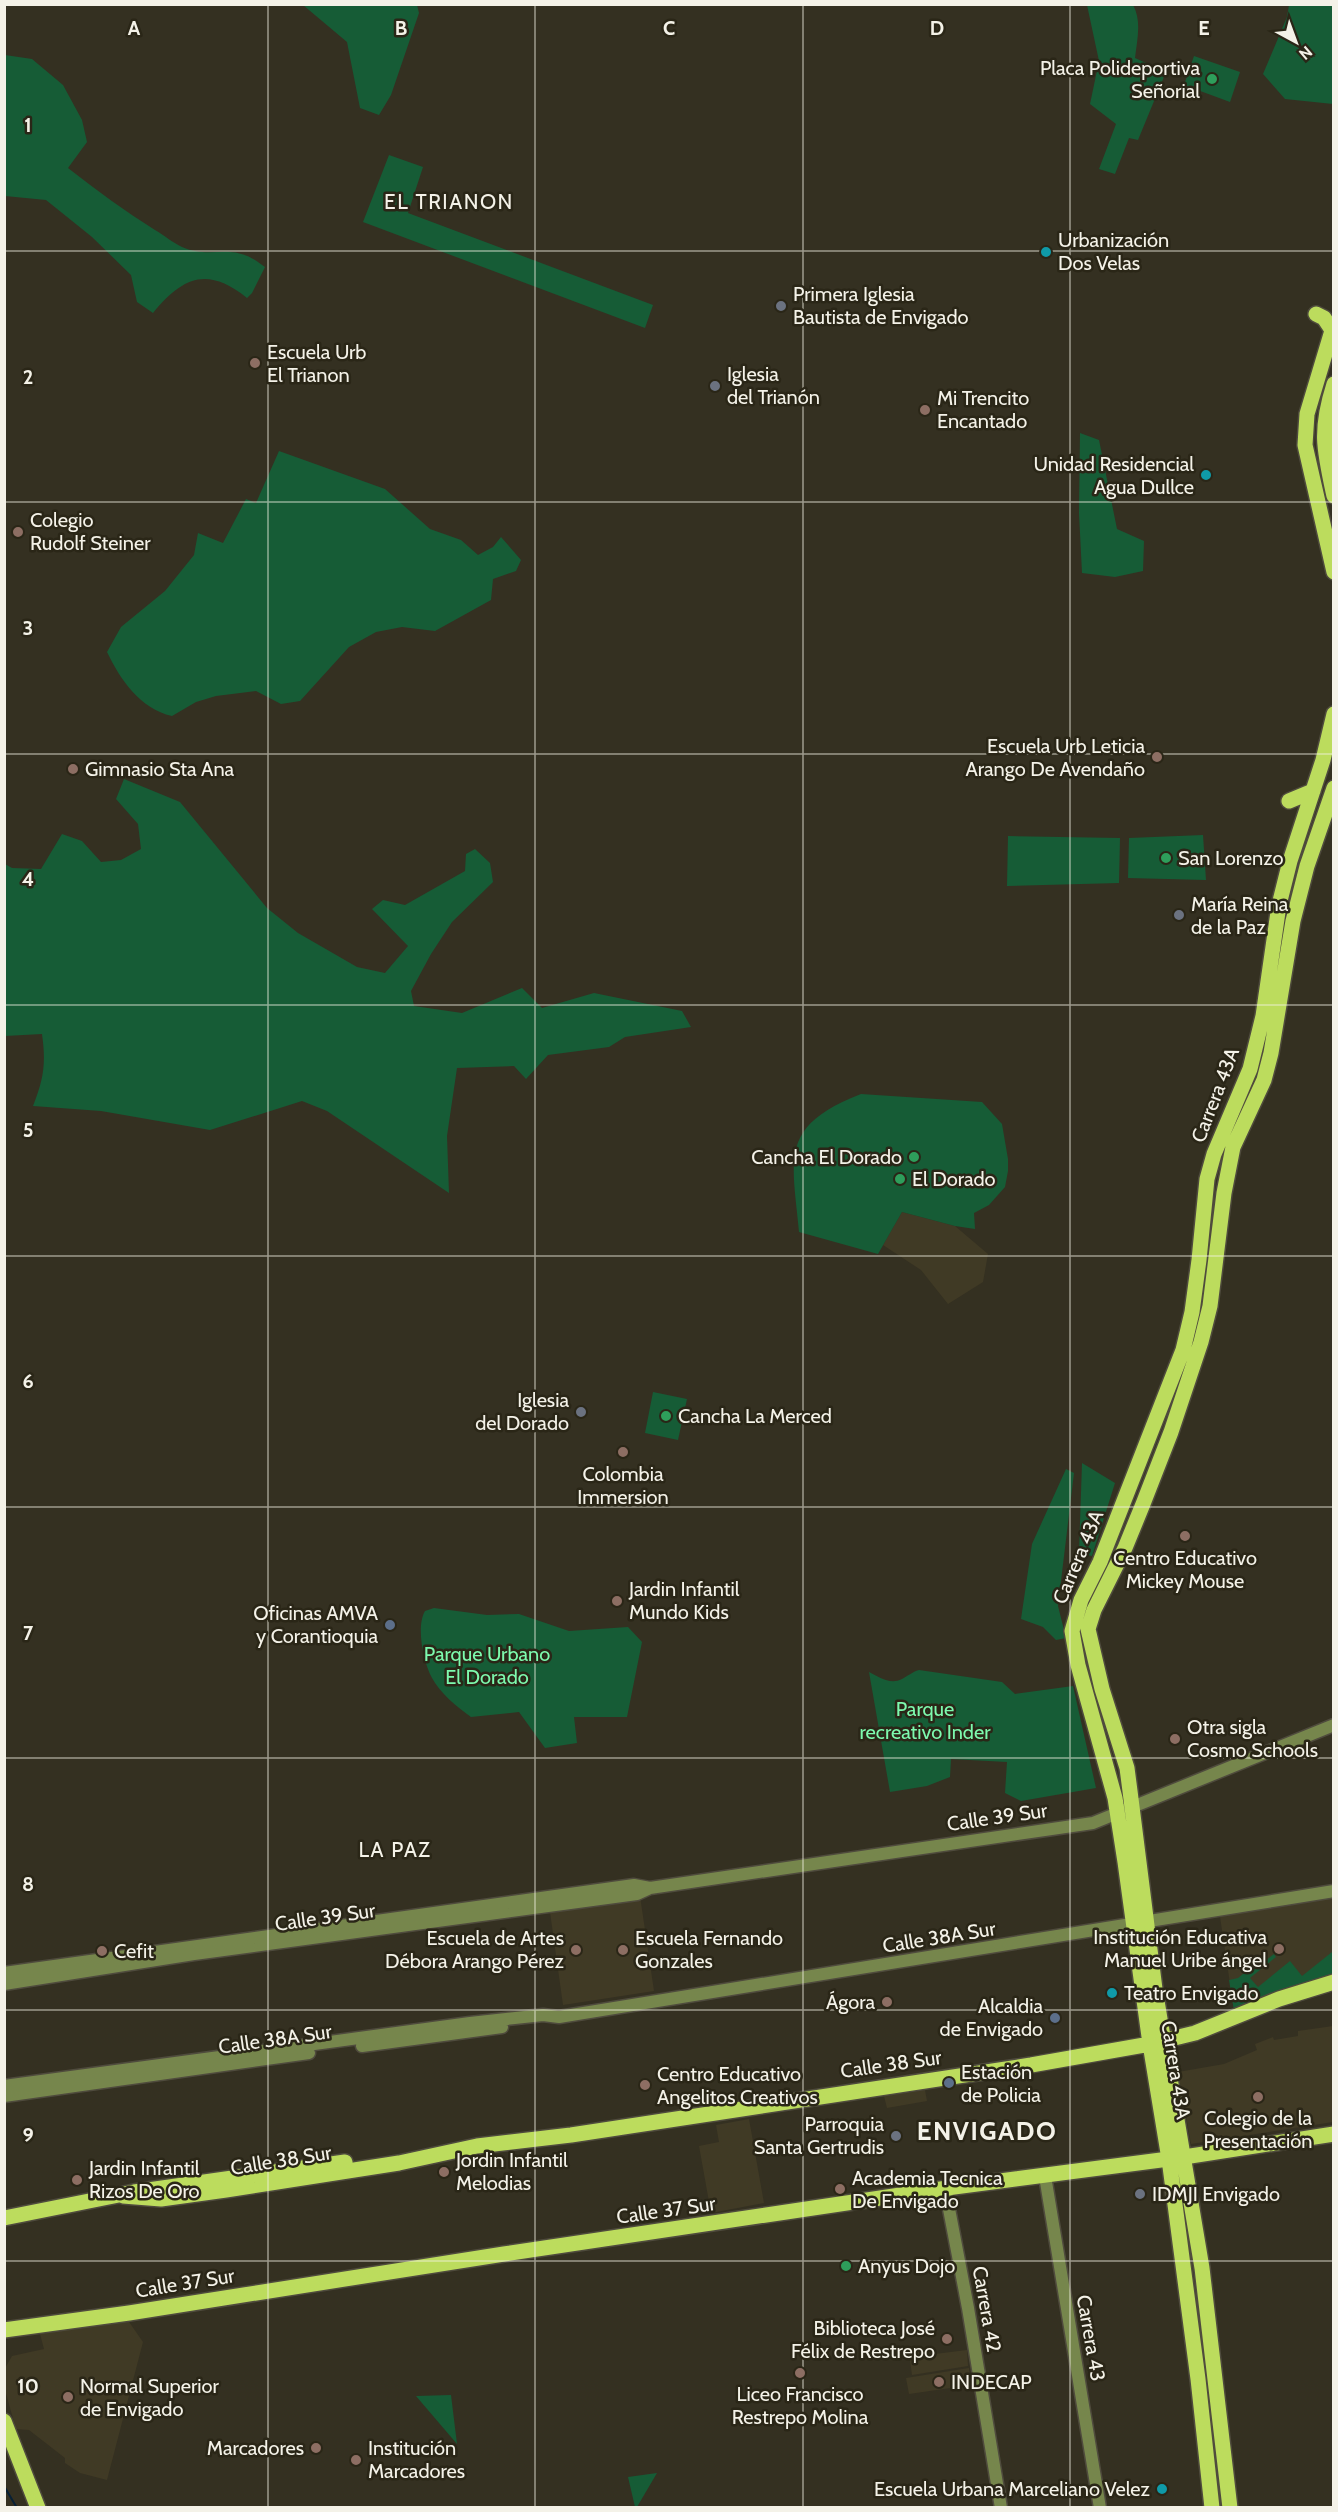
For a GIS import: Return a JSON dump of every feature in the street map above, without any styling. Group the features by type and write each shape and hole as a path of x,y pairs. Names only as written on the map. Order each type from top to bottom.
{"main road":[{"path":"1316,314 1333,327 1309,406 1305,445 1334,572"},
{"path":"1334,384 1324,420 1323,439 1325,462 1334,496"},
{"name":"Carrera 43A","path":"1230,2508 1202,2268 1177,2158 1157,2043 1155,1989 1115,1798 1078,1665 1072,1630 1074,1619 1104,1551 1183,1350 1192,1312 1207,1179 1214,1154 1250,1069 1263,1016 1279,905 1334,714"},
{"name":"Carrera 43A","path":"1141,1924 1127,1768 1102,1689 1088,1629 1094,1610 1125,1548 1143,1504 1171,1432 1201,1342 1210,1306 1224,1193 1233,1147 1264,1080 1271,1053 1293,921 1307,866 1334,788"},
{"path":"1289,801 1313,791"},
{"name":"Calle 38 Sur","path":"4,2218 123,2196 161,2199 218,2192 399,2163 445,2151 572,2135 1020,2067 1157,2043 1194,2033 1279,1999 1334,1982"},
{"name":"Calle 37 Sur","path":"4,2330 129,2313 515,2252 705,2226 945,2188 1177,2158 1334,2133"},
{"name":"Carrera 43A","path":"1177,2158 1212,2508"},
{"path":"4,2421 38,2508"}],"street":[{"name":"Calle 39 Sur","path":"4,1984 194,1954 637,1894 650,1888 1093,1823 1132,1805 1334,1725"},
{"name":"Calle 39 Sur","path":"4,1973 634,1885 650,1888"},
{"name":"Calle 38A Sur","path":"4,2086 470,2023 543,2015 550,2017 1141,1924 1334,1891"},
{"name":"Calle 38A Sur","path":"4,2096 544,2022 550,2017"},
{"name":"Carrera 43","path":"1045,2176 1100,2508"},
{"name":"Carrera 42","path":"945,2188 968,2308 1001,2508"}],"shaded area":[{"path":"902,1212 955,1226 988,1254 983,1282 948,1304 921,1270 883,1245"},
{"name":"Institución Educativa Manuel Uribe ángel","path":"1333,1891 1333,1982 1235,2017 1219,1910"},
{"path":"640,1896 654,1991 563,2005 550,1912"},
{"name":"Colegio de la Presentación","path":"1333,2026 1333,2122 1191,2144 1178,2072 1224,2064 1257,2050 1255,2044 1273,2037 1274,2040 1298,2036 1298,2031"},
{"path":"925,2090 927,2101 887,2108 884,2096"},
{"path":"749,2119 764,2203 711,2213 699,2146 719,2142 716,2125"},
{"name":"Normal Superior de Envigado","path":"127,2319 143,2342 107,2480 80,2473 65,2463 65,2458 29,2430 16,2429 5,2390 4,2370 12,2356 44,2349 40,2334"},
{"path":"925,2350 927,2355 967,2350 968,2366 912,2375 909,2353"},
{"name":"INDECAP","path":"969,2368 971,2385 909,2394 906,2378"}],"green space":[{"path":"303,5 417,5 419,13 391,95 379,115 360,108 347,42"},
{"path":"1087,5 1133,5 1138,24 1135,58 1166,72 1138,140 1129,138 1115,174 1099,169 1116,124 1090,104 1099,61"},
{"path":"1289,5 1333,5 1333,104 1285,99 1263,74 1287,17"},
{"path":"5,55 32,59 63,85 82,120 87,142 68,168 122,208 179,245 194,251 242,254 265,267 252,293 247,298 220,282 208,279 196,280 175,291 153,313 137,302 131,275 92,237 46,200 5,196"},
{"name":"Placa Polideportiva Señorial","path":"1194,56 1240,72 1230,102 1184,85"},
{"path":"389,155 423,167 408,213 653,305 645,328 363,222"},
{"path":"1080,433 1099,440 1117,529 1144,541 1143,571 1115,577 1082,573 1079,513"},
{"path":"279,451 385,489 430,529 461,540 478,555 493,547 501,537 521,560 516,571 493,579 491,600 435,631 402,627 376,632 349,647 300,701 281,704 256,691 216,696 196,702 172,716 150,707 132,691 107,652 121,627 165,591 194,555 198,533 223,543 246,499 256,503"},
{"path":"124,779 180,802 267,908 298,933 357,967 385,973 408,946 372,909 383,900 405,905 465,871 466,854 475,849 490,863 493,882 452,922 431,954 411,991 414,1006 462,1013 522,988 542,1008 594,993 682,1011 691,1027 625,1037 609,1047 548,1055 526,1079 514,1066 457,1068 447,1136 449,1193 327,1111 302,1101 210,1130 101,1111 33,1106 43,1070 42,1034 5,1036 5,864 12,868 41,869 62,834 82,841 101,862 121,860 141,849 138,824 116,799"},
{"name":"San Lorenzo","path":"1203,835 1206,880 1128,878 1129,838"},
{"path":"1008,836 1120,838 1119,883 1007,886"},
{"name":"El Dorado","path":"861,1094 982,1102 1002,1124 1008,1159 1005,1187 989,1205 974,1213 975,1229 902,1212 878,1254 799,1232 794,1183 797,1147 804,1132 816,1119 835,1106"},
{"name":"Cancha La Merced","path":"653,1392 687,1399 678,1440 645,1433"},
{"path":"1082,1463 1115,1483 1092,1556 1079,1553"},
{"path":"1066,1469 1074,1473 1058,1606 1066,1638 1056,1640 1043,1627 1021,1619 1032,1544"},
{"name":"Parque Urbano El Dorado","path":"434,1608 487,1615 519,1614 569,1631 628,1627 642,1642 627,1717 574,1717 577,1743 545,1748 519,1712 471,1717 440,1689 432,1678 426,1663 421,1635 422,1618 425,1611"},
{"name":"Parque recreativo Inder","path":"919,1670 1002,1682 1015,1694 1073,1686 1096,1788 1021,1801 1005,1793 1007,1762 951,1759 950,1777 927,1786 890,1792 869,1672 885,1680 898,1681"},
{"path":"1332,1952 1333,1982 1235,2017 1229,1980 1238,1978 1249,1969 1252,1971 1274,1954 1276,1957 1250,1978 1258,1987 1290,1961 1302,1976"},
{"path":"451,2395 457,2444 416,2396"},
{"path":"657,2473 637,2507 635,2507 628,2477"}],"waterway":[{"path":"4,2486 17,2508"}],"place":[{"name":"Placa Polideportiva Señorial","path":"1212,79"},
{"name":"Urbanización Dos Velas","path":"1046,252"},
{"name":"Primera Iglesia Bautista de Envigado","path":"781,306"},
{"name":"Escuela Urb El Trianon","path":"255,363"},
{"name":"Iglesia del Trianón","path":"715,386"},
{"name":"Mi Trencito Encantado","path":"925,410"},
{"name":"Unidad Residencial Agua Dullce","path":"1206,475"},
{"name":"Colegio Rudolf Steiner","path":"18,532"},
{"name":"Escuela Urb Leticia Arango De Avendaño","path":"1157,757"},
{"name":"Gimnasio Sta Ana","path":"73,769"},
{"name":"San Lorenzo","path":"1166,858"},
{"name":"María Reina de la Paz","path":"1179,915"},
{"name":"Cancha El Dorado","path":"914,1157"},
{"name":"El Dorado","path":"900,1179"},
{"name":"Iglesia del Dorado","path":"581,1412"},
{"name":"Cancha La Merced","path":"666,1416"},
{"name":"Colombia Immersion","path":"623,1452"},
{"name":"Centro Educativo Mickey Mouse","path":"1185,1536"},
{"name":"Jardin Infantil Mundo Kids","path":"617,1601"},
{"name":"Oficinas AMVA y Corantioquia","path":"390,1625"},
{"name":"Otra sigla Cosmo Schools","path":"1175,1739"},
{"name":"Institución Educativa Manuel Uribe ángel","path":"1279,1949"},
{"name":"Escuela de Artes Débora Arango Pérez","path":"576,1950"},
{"name":"Escuela Fernando Gonzales","path":"623,1950"},
{"name":"Cefit","path":"102,1951"},
{"name":"Teatro Envigado","path":"1112,1993"},
{"name":"Ágora","path":"887,2002"},
{"name":"Alcaldia de Envigado","path":"1055,2018"},
{"name":"Estación de Policia","path":"949,2083"},
{"name":"Centro Educativo Angelitos Creativos","path":"645,2085"},
{"name":"Colegio de la Presentación","path":"1258,2097"},
{"name":"Parroquia Santa Gertrudis","path":"896,2136"},
{"name":"Jordin Infantil Melodias","path":"444,2172"},
{"name":"Jardin Infantil Rizos De Oro","path":"77,2180"},
{"name":"Academia Tecnica De Envigado","path":"840,2189"},
{"name":"IDMJI Envigado","path":"1140,2194"},
{"name":"Anyus Dojo","path":"846,2266"},
{"name":"Biblioteca José Félix de Restrepo","path":"947,2339"},
{"name":"Liceo Francisco Restrepo Molina","path":"800,2373"},
{"name":"INDECAP","path":"939,2382"},
{"name":"Normal Superior de Envigado","path":"68,2397"},
{"name":"Marcadores","path":"316,2448"},
{"name":"Institución Marcadores","path":"356,2460"},
{"name":"Escuela Urbana Marceliano Velez","path":"1162,2489"}],"district":[{"name":"EL TRIANON","path":"449,202"},
{"name":"LA PAZ","path":"395,1850"},
{"name":"ENVIGADO","path":"987,2131"}]}
